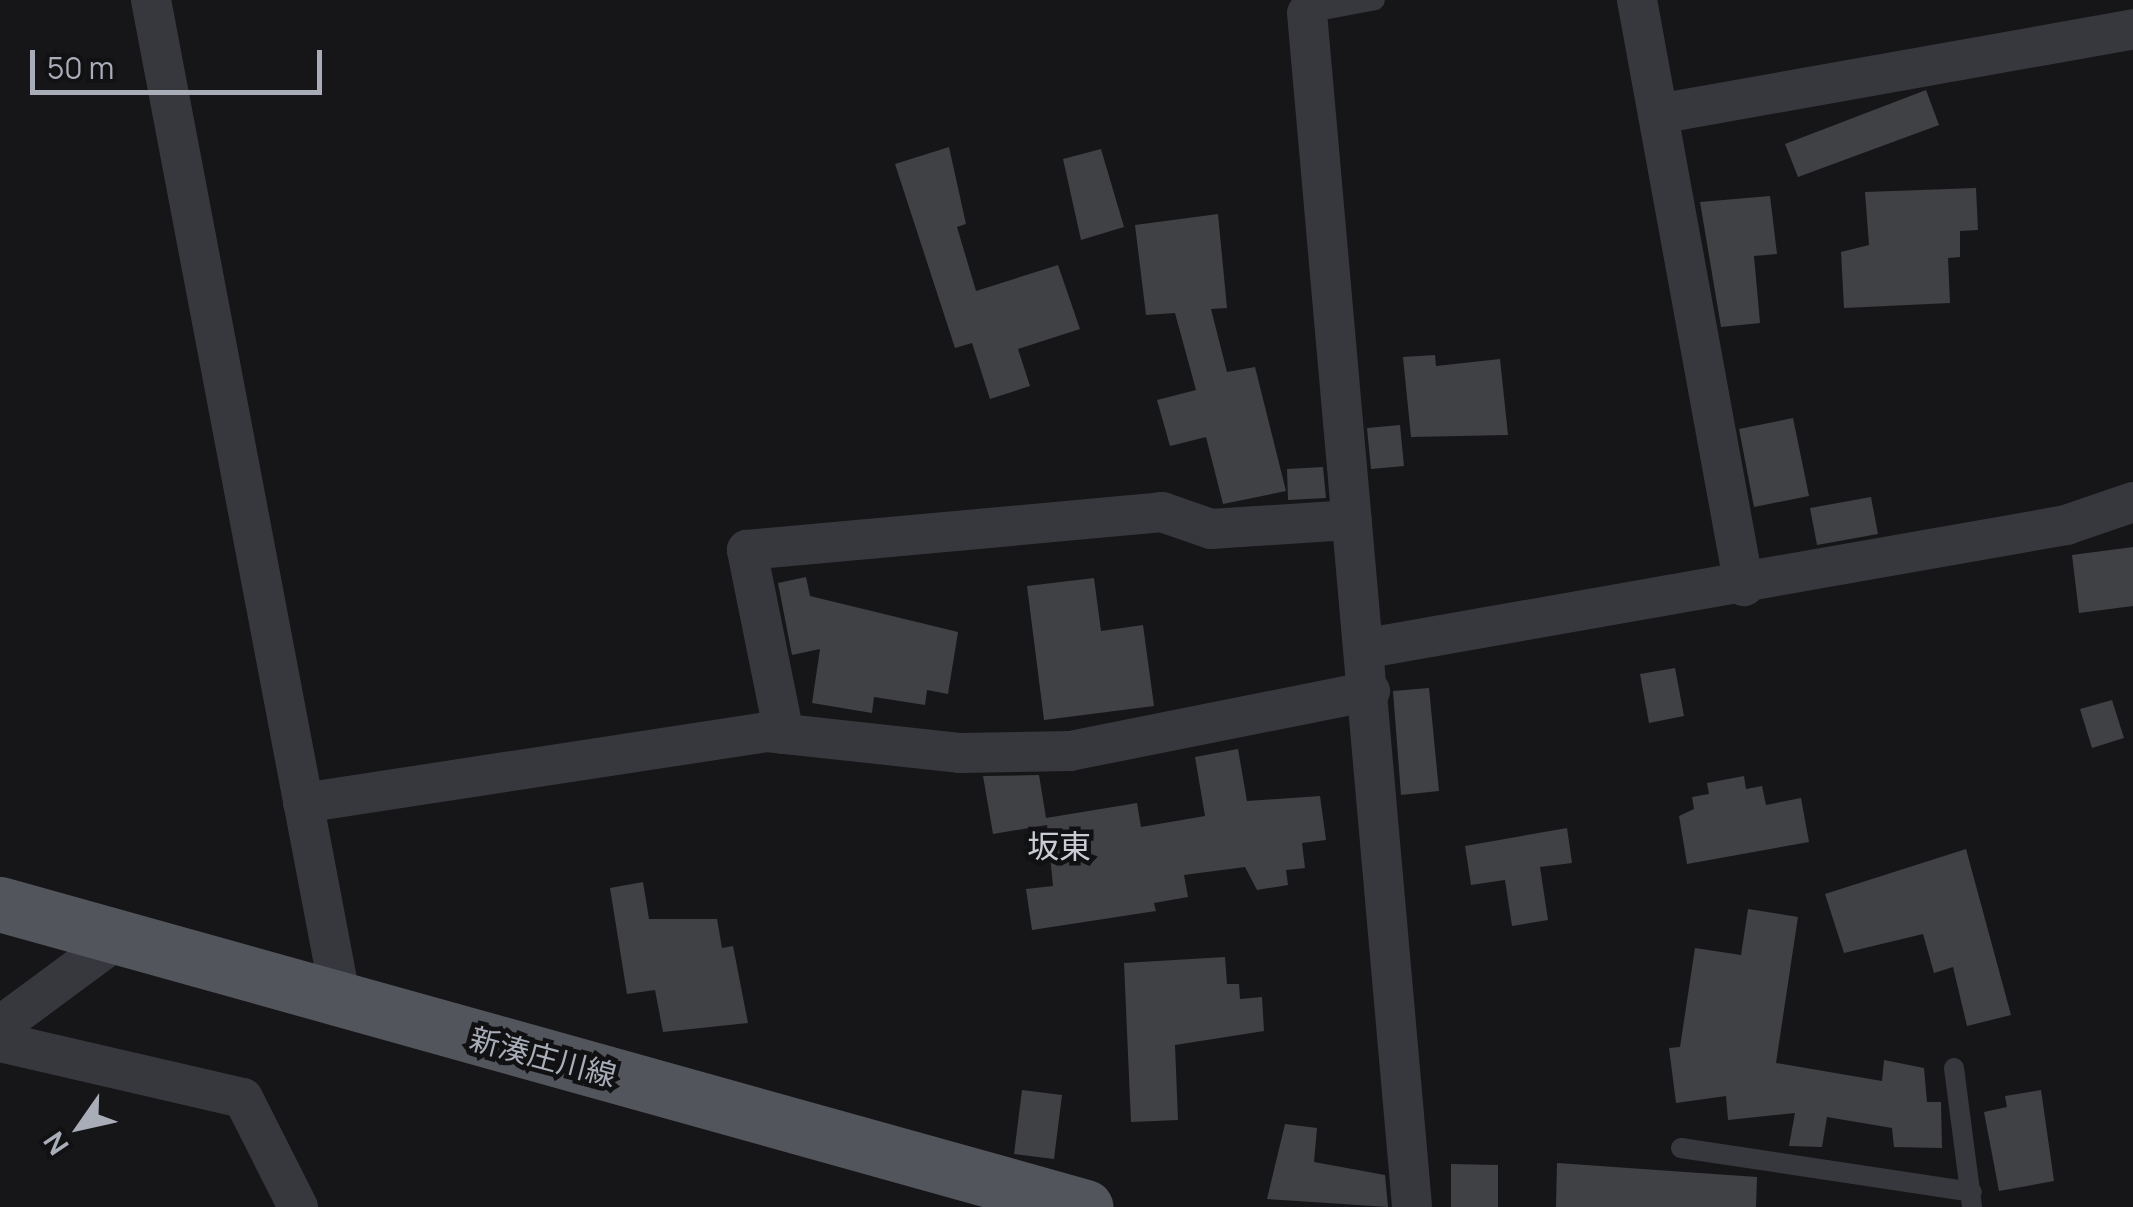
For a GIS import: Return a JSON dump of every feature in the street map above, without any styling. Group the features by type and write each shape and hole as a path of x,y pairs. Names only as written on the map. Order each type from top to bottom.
{"main road":[{"name":"新湊庄川線","path":"0,904 1086,1207"}],"street":[{"path":"151,0 341,1001"},
{"path":"1637,0 1744,586"},
{"path":"1307,13 1352,520 1368,648 1412,1207"},
{"path":"1658,114 2133,29"},
{"path":"1368,648 1744,586 2066,525 2133,502"},
{"path":"784,734 748,550 1162,512 1211,529 1352,520"},
{"path":"303,803 784,734 959,753 1070,751 1370,691"},
{"path":"0,1026 119,938"},
{"path":"0,1042 243,1098 298,1207"}],"lane":[{"path":"1307,13 1375,0"},
{"path":"1681,1148 1972,1200 1954,1068"}],"building":[{"path":"1926,90 1939,125 1798,177 1785,144"},
{"path":"949,147 966,224 957,227 976,291 1058,265 1080,329 1018,349 1030,386 990,399 972,343 955,348 895,164"},
{"path":"1101,149 1124,227 1081,240 1063,159"},
{"path":"1976,188 1978,230 1960,231 1960,257 1948,258 1950,303 1844,308 1841,252 1869,245 1865,192"},
{"path":"1770,196 1777,254 1754,256 1760,323 1721,327 1700,202"},
{"path":"1218,214 1227,308 1211,309 1227,372 1255,367 1286,491 1223,504 1206,437 1170,446 1157,400 1196,390 1175,313 1146,315 1135,225"},
{"path":"1435,355 1436,366 1500,359 1508,435 1411,437 1403,357"},
{"path":"1793,418 1809,496 1754,507 1739,429"},
{"path":"1400,425 1404,466 1371,469 1367,428"},
{"path":"1323,467 1326,498 1288,500 1287,469"},
{"path":"1871,497 1878,534 1817,545 1810,508"},
{"path":"2133,547 2133,606 2079,613 2072,555"},
{"path":"806,577 810,596 958,632 948,694 927,690 925,705 874,697 872,713 812,703 820,649 792,655 778,583"},
{"path":"1094,578 1101,631 1143,625 1154,706 1044,720 1027,586"},
{"path":"1675,668 1684,716 1649,723 1640,674"},
{"path":"1429,688 1439,791 1401,795 1393,691"},
{"path":"2112,700 2124,738 2092,748 2080,709"},
{"path":"1238,749 1247,801 1320,796 1326,840 1302,843 1305,868 1286,870 1288,885 1257,890 1245,867 1184,875 1188,897 1154,903 1156,911 1032,930 1026,889 1053,886 1047,825 993,834 983,776 1039,775 1046,818 1137,803 1141,827 1205,816 1195,757"},
{"path":"1744,776 1746,789 1762,786 1766,805 1801,798 1809,842 1687,864 1679,816 1694,809 1692,797 1709,794 1707,783"},
{"path":"1567,828 1572,863 1540,867 1548,920 1512,926 1505,880 1471,885 1465,846"},
{"path":"1966,849 2011,1015 1967,1026 1953,967 1934,973 1923,934 1844,953 1825,894"},
{"path":"643,882 649,919 717,919 722,948 733,946 748,1023 663,1032 655,990 627,994 610,888"},
{"path":"1748,909 1798,917 1776,1063 1882,1081 1884,1060 1924,1068 1927,1102 1941,1102 1942,1148 1894,1147 1892,1128 1827,1117 1822,1147 1789,1146 1795,1113 1728,1120 1726,1096 1676,1103 1669,1048 1680,1047 1695,948 1741,955"},
{"path":"1225,957 1227,984 1239,984 1240,999 1262,997 1264,1031 1175,1045 1178,1120 1131,1122 1124,963"},
{"path":"1022,1090 1062,1095 1054,1159 1014,1154"},
{"path":"2041,1090 2054,1181 1999,1191 1984,1112 2007,1107 2005,1096"},
{"path":"1285,1124 1317,1128 1314,1162 1385,1175 1388,1207 1267,1199"},
{"path":"1557,1163 1757,1177 1756,1207 1556,1207"},
{"path":"1451,1164 1498,1165 1498,1207 1451,1207"}],"district":[{"name":"坂東","path":"1059,846"}]}
